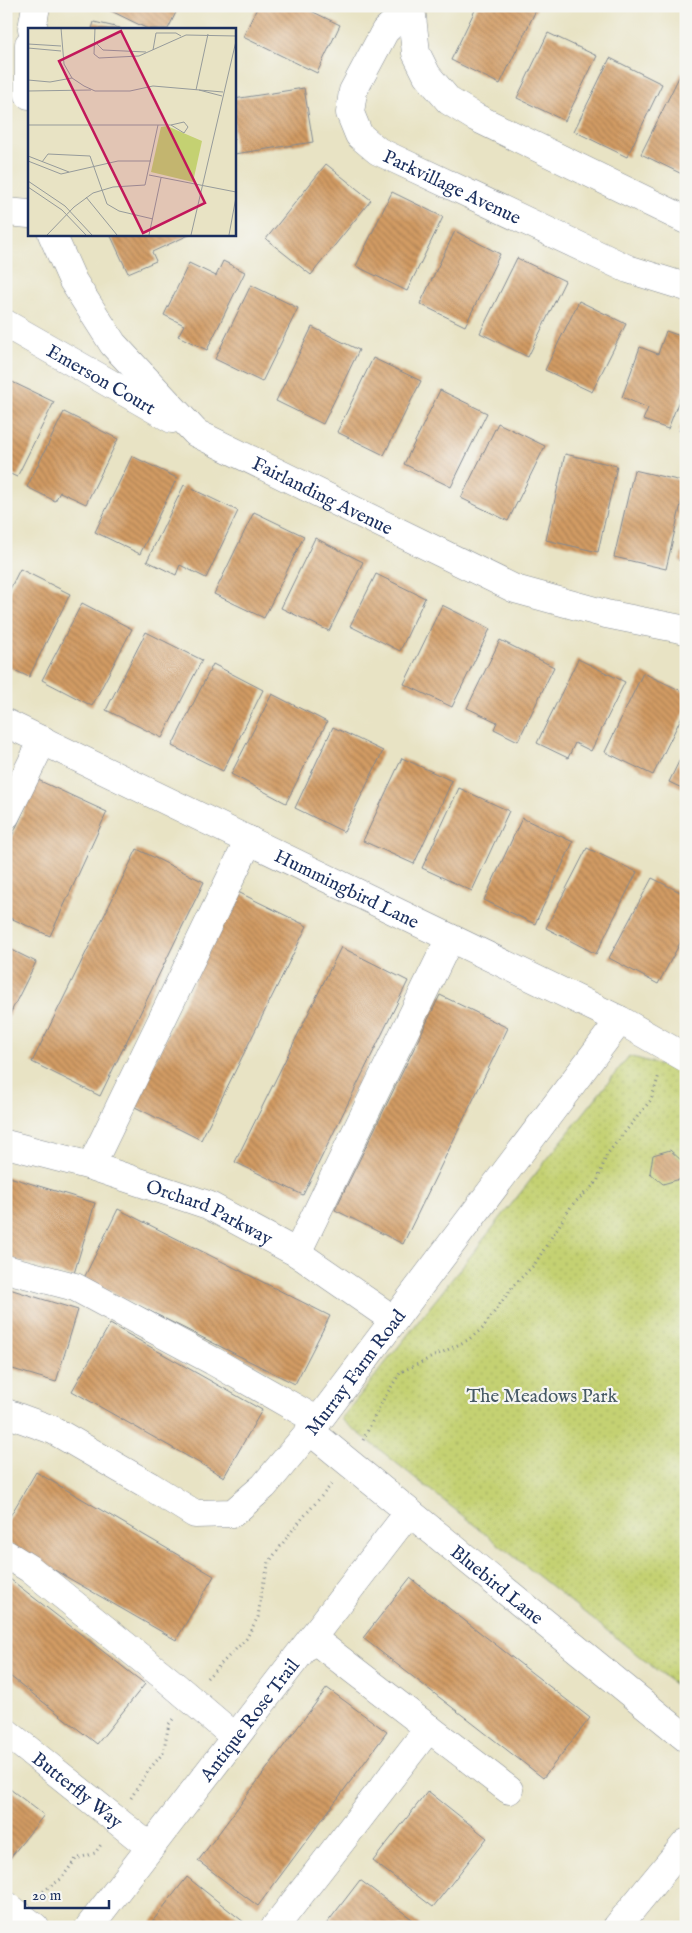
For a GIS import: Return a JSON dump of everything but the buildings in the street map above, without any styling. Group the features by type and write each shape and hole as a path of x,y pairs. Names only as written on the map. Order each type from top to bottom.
{"street":[{"path":"32,28 36,6"},
{"name":"Parkvillage Avenue","path":"412,7 416,53 427,75 449,101 475,117 686,220"},
{"name":"Parkvillage Avenue","path":"412,7 385,31 353,91 350,113 359,135 378,151 628,269 686,287"},
{"path":"6,212 28,214"},
{"name":"Fairlanding Avenue","path":"52,235 73,281 113,344 196,433 515,589 606,614 686,630"},
{"name":"Emerson Court","path":"6,324 196,433"},
{"name":"Hummingbird Lane","path":"6,722 620,1020 686,1058"},
{"path":"6,815 42,740"},
{"path":"91,1166 249,840"},
{"path":"297,1253 450,938"},
{"name":"Murray Farm Road","path":"6,1413 53,1430 195,1514 233,1514 264,1486 314,1426 620,1020"},
{"name":"Orchard Parkway","path":"6,1144 91,1166 208,1205 297,1253 394,1320"},
{"name":"Bluebird Lane","path":"6,1269 75,1287 213,1361 314,1426 409,1512 686,1738"},
{"name":"Antique Rose Trail","path":"89,1927 409,1512"},
{"path":"6,1554 30,1569 168,1679 235,1737"},
{"path":"312,1638 508,1790"},
{"path":"276,1927 429,1728"},
{"name":"Butterfly Way","path":"6,1732 150,1847"},
{"path":"618,1927 686,1843"},
{"path":"6,1904 35,1927"}],"green space":[{"name":"The Meadows Park","path":"629,1056 686,1072 686,1688 683,1691 341,1419"}]}
